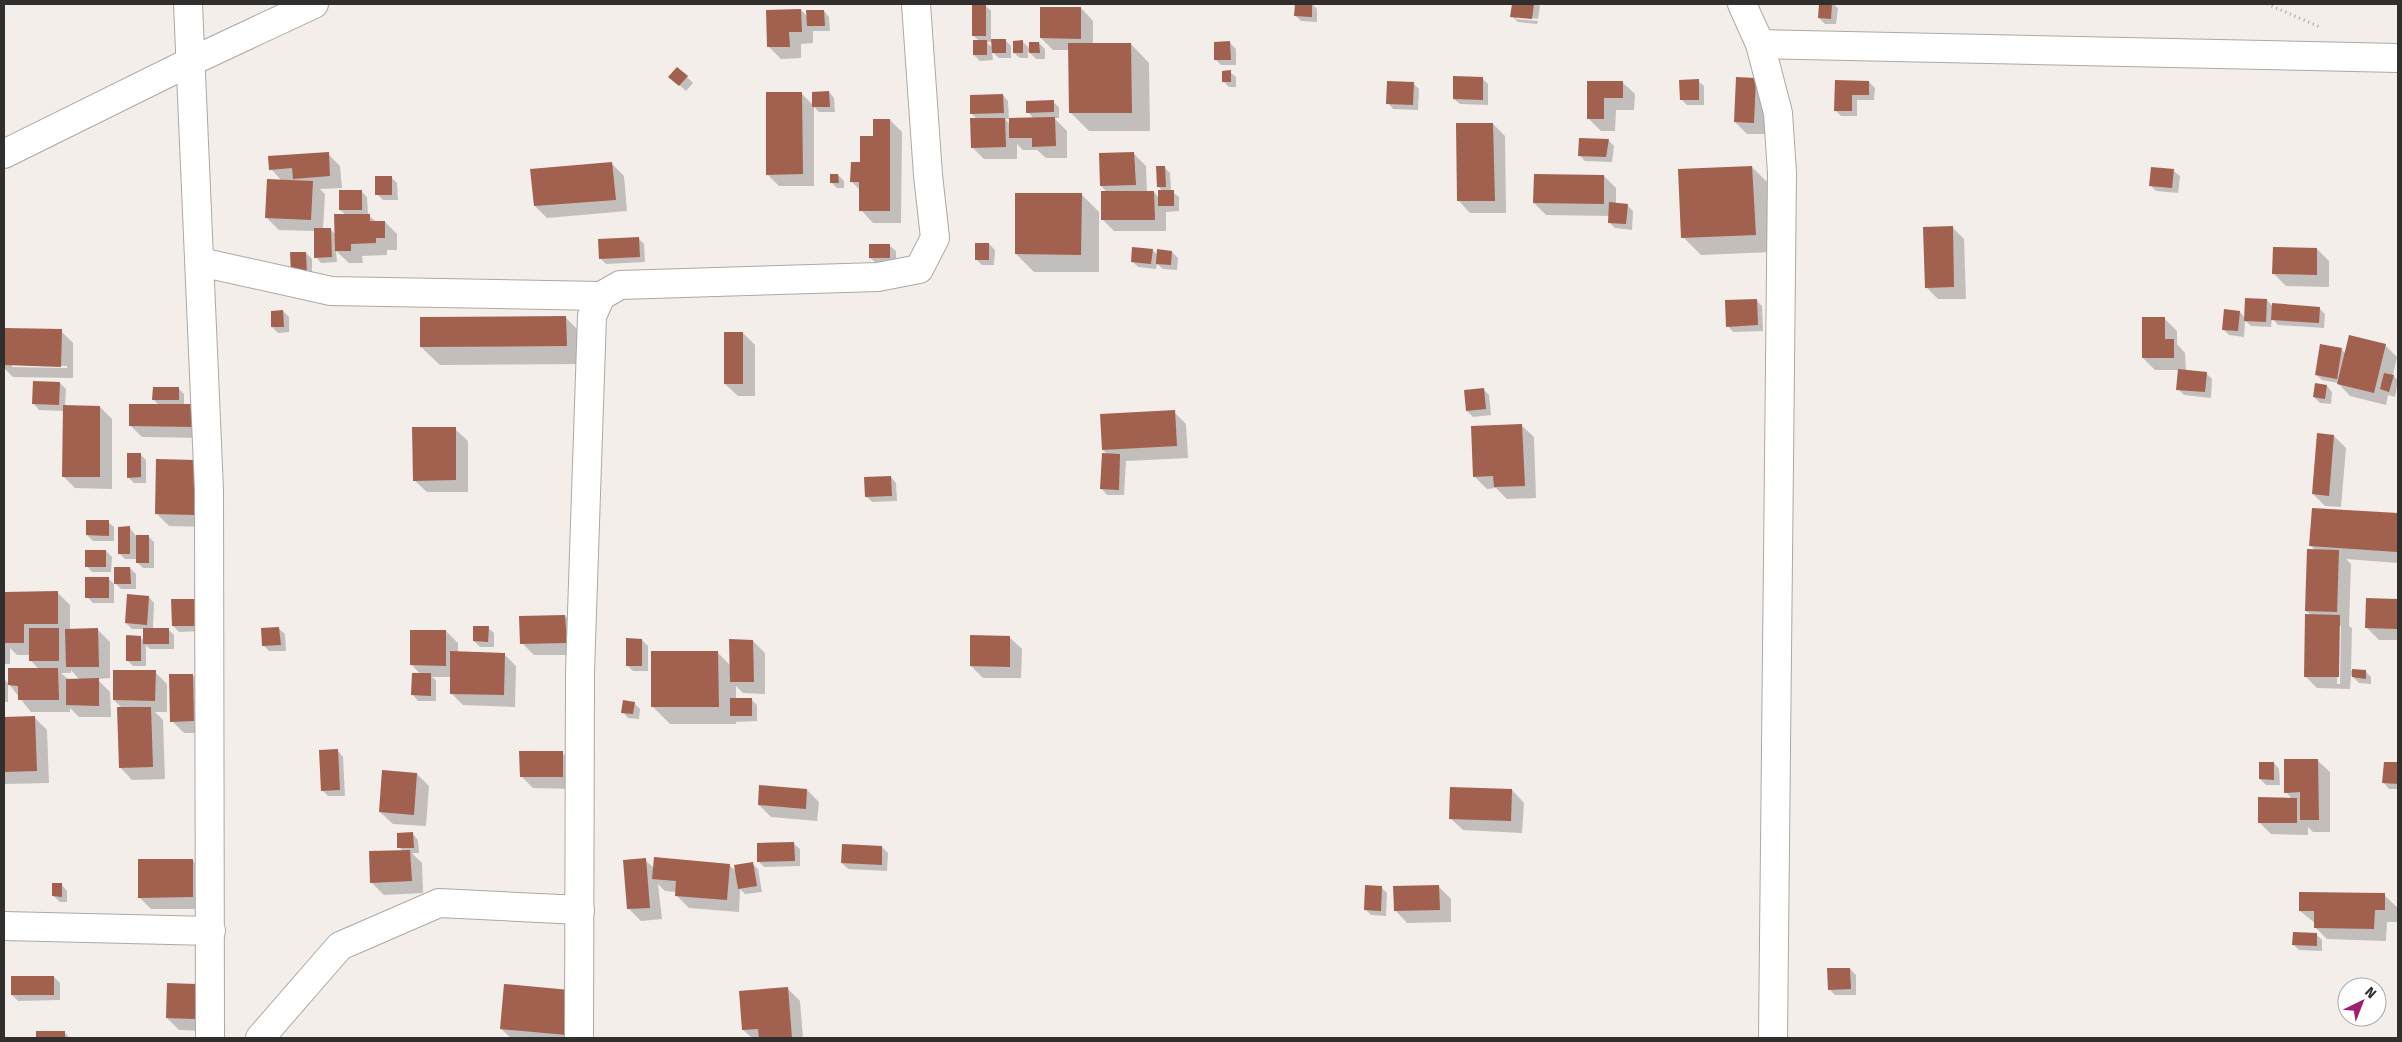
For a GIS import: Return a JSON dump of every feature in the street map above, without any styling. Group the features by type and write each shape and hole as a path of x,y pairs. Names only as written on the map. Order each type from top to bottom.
{"street":[{"path":"188,4 209,490 210,1038"},
{"path":"4,154 190,62 314,4"},
{"path":"200,262 331,292 601,296 620,285 878,277 919,269 935,238 928,175 916,4"},
{"path":"1742,4 1760,44 1778,113 1782,173 1773,1038"},
{"path":"1760,44 2398,58"},
{"path":"579,1038 580,672 592,316 601,296"},
{"path":"260,1038 340,946 439,904 580,910"},
{"path":"4,926 211,931"}],"building":[{"path":"972,4 986,4 986,36 972,36"},
{"path":"1295,4 1312,4 1312,17 1294,16"},
{"path":"1512,4 1534,4 1532,19 1510,17"},
{"path":"1819,4 1832,4 1831,19 1818,18"},
{"path":"1040,7 1081,7 1081,39 1040,38"},
{"path":"801,9 802,32 789,32 790,47 767,47 766,10"},
{"path":"806,10 824,10 825,26 807,26"},
{"path":"991,39 1006,39 1006,53 992,53"},
{"path":"973,40 987,40 987,55 973,55"},
{"path":"1023,40 1023,53 1013,53 1013,41"},
{"path":"1230,41 1231,60 1214,60 1214,42"},
{"path":"1029,42 1039,42 1040,53 1029,53"},
{"path":"1068,43 1131,43 1132,113 1069,113"},
{"path":"677,67 688,76 679,86 668,77"},
{"path":"1231,70 1231,82 1222,82 1222,71"},
{"path":"1453,76 1483,77 1483,100 1453,99"},
{"path":"1736,77 1756,78 1754,123 1734,122"},
{"path":"1699,79 1699,100 1680,100 1679,80"},
{"path":"1835,80 1869,81 1869,95 1852,95 1852,111 1834,111"},
{"path":"1387,81 1414,82 1413,105 1386,104"},
{"path":"1587,81 1623,81 1623,98 1604,98 1604,119 1587,119"},
{"path":"829,91 830,107 812,107 812,92"},
{"path":"766,92 802,92 803,174 766,175"},
{"path":"1003,94 1004,113 970,114 970,95"},
{"path":"1054,100 1054,112 1026,113 1026,101"},
{"path":"1055,117 1056,146 1032,147 1032,138 1009,138 1009,118"},
{"path":"970,118 1005,118 1006,147 971,148"},
{"path":"873,119 890,119 890,211 859,211 859,182 850,182 851,162 860,162 860,136 873,136"},
{"path":"1456,123 1493,123 1495,201 1457,201"},
{"path":"1579,138 1609,139 1606,157 1578,156"},
{"path":"329,152 330,176 293,179 292,168 269,170 268,156"},
{"path":"1134,152 1136,185 1100,186 1099,153"},
{"path":"612,162 616,200 534,206 530,169"},
{"path":"1156,166 1165,166 1166,187 1157,187"},
{"path":"1752,166 1756,235 1681,238 1678,169"},
{"path":"2151,167 2174,169 2172,188 2149,186"},
{"path":"830,174 838,174 839,183 830,183"},
{"path":"1534,174 1604,175 1604,204 1533,203"},
{"path":"375,176 392,176 392,195 375,195"},
{"path":"267,179 313,181 311,220 265,218"},
{"path":"339,190 362,190 362,210 339,210"},
{"path":"1158,190 1174,190 1174,206 1158,206"},
{"path":"1101,191 1154,191 1155,220 1101,220"},
{"path":"1015,193 1082,193 1081,255 1015,254"},
{"path":"1609,202 1628,204 1626,224 1608,223"},
{"path":"334,214 370,214 370,221 385,221 385,238 376,238 376,243 351,244 351,251 335,251"},
{"path":"1953,226 1954,287 1925,288 1923,227"},
{"path":"314,228 331,228 332,257 314,258"},
{"path":"639,237 640,257 599,259 598,239"},
{"path":"975,243 989,243 989,260 975,260"},
{"path":"869,244 890,244 890,258 869,258"},
{"path":"1132,247 1153,249 1151,264 1131,262"},
{"path":"2273,247 2317,248 2317,275 2272,274"},
{"path":"1157,249 1172,251 1171,265 1156,264"},
{"path":"290,252 306,252 307,275 291,275"},
{"path":"2245,298 2267,299 2266,322 2244,321"},
{"path":"1757,299 1758,325 1726,327 1725,300"},
{"path":"2272,303 2320,307 2319,323 2271,320"},
{"path":"2224,309 2240,311 2238,331 2222,330"},
{"path":"283,310 284,327 271,327 271,311"},
{"path":"566,316 567,346 420,347 420,317"},
{"path":"2142,317 2165,317 2165,339 2174,339 2174,358 2142,358"},
{"path":"4,328 62,329 61,367 4,365"},
{"path":"724,332 743,332 743,384 724,384"},
{"path":"2349,335 2386,344 2374,393 2337,384"},
{"path":"2320,344 2342,348 2337,379 2315,375"},
{"path":"2178,369 2207,372 2205,392 2176,390"},
{"path":"2384,373 2394,375 2389,392 2380,389"},
{"path":"33,381 60,382 59,405 32,404"},
{"path":"2315,383 2327,385 2325,399 2313,397"},
{"path":"153,387 179,387 179,400 152,400"},
{"path":"1484,388 1486,409 1466,411 1464,390"},
{"path":"129,404 193,404 193,427 129,426"},
{"path":"63,405 100,406 100,477 62,477"},
{"path":"1175,410 1177,446 1102,450 1100,414"},
{"path":"1522,424 1525,486 1494,487 1493,476 1473,477 1471,426"},
{"path":"412,427 456,427 456,480 413,481"},
{"path":"2317,433 2334,435 2329,496 2312,494"},
{"path":"127,453 141,453 141,477 127,478"},
{"path":"1102,453 1120,454 1119,490 1100,489"},
{"path":"156,459 195,460 194,515 155,514"},
{"path":"891,476 892,496 865,497 864,477"},
{"path":"2312,508 2398,513 2397,552 2309,546"},
{"path":"86,520 109,520 109,536 86,535"},
{"path":"130,526 130,554 118,554 118,527"},
{"path":"136,535 149,535 149,563 136,563"},
{"path":"2307,549 2339,550 2337,612 2305,611"},
{"path":"85,550 106,550 106,567 85,567"},
{"path":"114,567 130,567 131,584 114,584"},
{"path":"85,577 109,577 109,598 85,598"},
{"path":"58,591 58,624 24,624 24,643 4,643 4,592"},
{"path":"127,594 149,596 147,625 125,623"},
{"path":"2366,598 2398,599 2398,629 2365,628"},
{"path":"171,599 196,599 196,626 172,626"},
{"path":"2305,614 2340,615 2339,677 2304,677"},
{"path":"565,615 567,643 520,644 519,616"},
{"path":"473,626 489,626 488,642 473,641"},
{"path":"279,627 281,645 262,646 261,628"},
{"path":"29,628 59,628 59,661 29,661"},
{"path":"98,628 99,667 66,667 65,629"},
{"path":"143,628 169,628 169,644 143,644"},
{"path":"410,630 446,630 446,666 410,665"},
{"path":"126,635 141,636 141,661 126,661"},
{"path":"970,635 1010,636 1010,667 970,666"},
{"path":"626,638 642,639 642,666 626,666"},
{"path":"729,639 753,640 754,682 730,682"},
{"path":"450,651 505,653 504,695 450,694"},
{"path":"651,651 718,651 719,707 651,707"},
{"path":"8,668 58,668 59,700 18,700 18,686 8,685"},
{"path":"2352,669 2366,670 2366,679 2352,677"},
{"path":"113,670 156,670 155,701 113,700"},
{"path":"412,673 431,673 431,696 411,695"},
{"path":"169,674 193,674 194,721 170,722"},
{"path":"99,678 99,706 66,705 66,679"},
{"path":"730,698 752,698 752,716 730,716"},
{"path":"623,700 635,702 633,714 621,713"},
{"path":"117,707 151,707 153,767 119,768"},
{"path":"35,716 37,771 4,772 4,717"},
{"path":"338,749 340,790 321,791 319,750"},
{"path":"519,751 563,751 563,777 520,777"},
{"path":"2284,759 2318,759 2319,820 2300,820 2300,792 2284,793"},
{"path":"2259,762 2274,762 2274,780 2259,779"},
{"path":"2384,762 2398,762 2398,784 2382,783"},
{"path":"382,770 417,773 414,815 379,812"},
{"path":"759,785 807,789 806,809 758,805"},
{"path":"1450,787 1512,789 1511,821 1449,819"},
{"path":"2258,797 2297,798 2297,823 2258,823"},
{"path":"413,832 414,848 397,848 397,833"},
{"path":"794,842 795,861 757,862 757,843"},
{"path":"842,844 882,846 882,865 841,863"},
{"path":"410,850 412,881 370,883 369,851"},
{"path":"654,857 730,864 727,900 675,896 676,881 652,879"},
{"path":"646,858 650,908 627,909 623,860"},
{"path":"138,859 193,859 193,897 138,898"},
{"path":"753,862 757,886 738,889 734,865"},
{"path":"52,883 62,883 62,897 52,896"},
{"path":"1365,885 1382,886 1381,911 1364,910"},
{"path":"1439,885 1440,910 1394,911 1393,886"},
{"path":"2299,892 2385,893 2385,910 2375,910 2374,929 2314,928 2314,911 2299,911"},
{"path":"2293,932 2317,933 2317,946 2292,945"},
{"path":"1827,968 1850,968 1851,989 1828,990"},
{"path":"11,976 54,976 54,995 11,995"},
{"path":"167,983 196,984 195,1019 166,1018"},
{"path":"504,984 570,990 567,1035 500,1029"},
{"path":"788,987 792,1038 759,1038 758,1029 742,1030 739,991"},
{"path":"36,1031 65,1031 65,1038 36,1038"}]}
